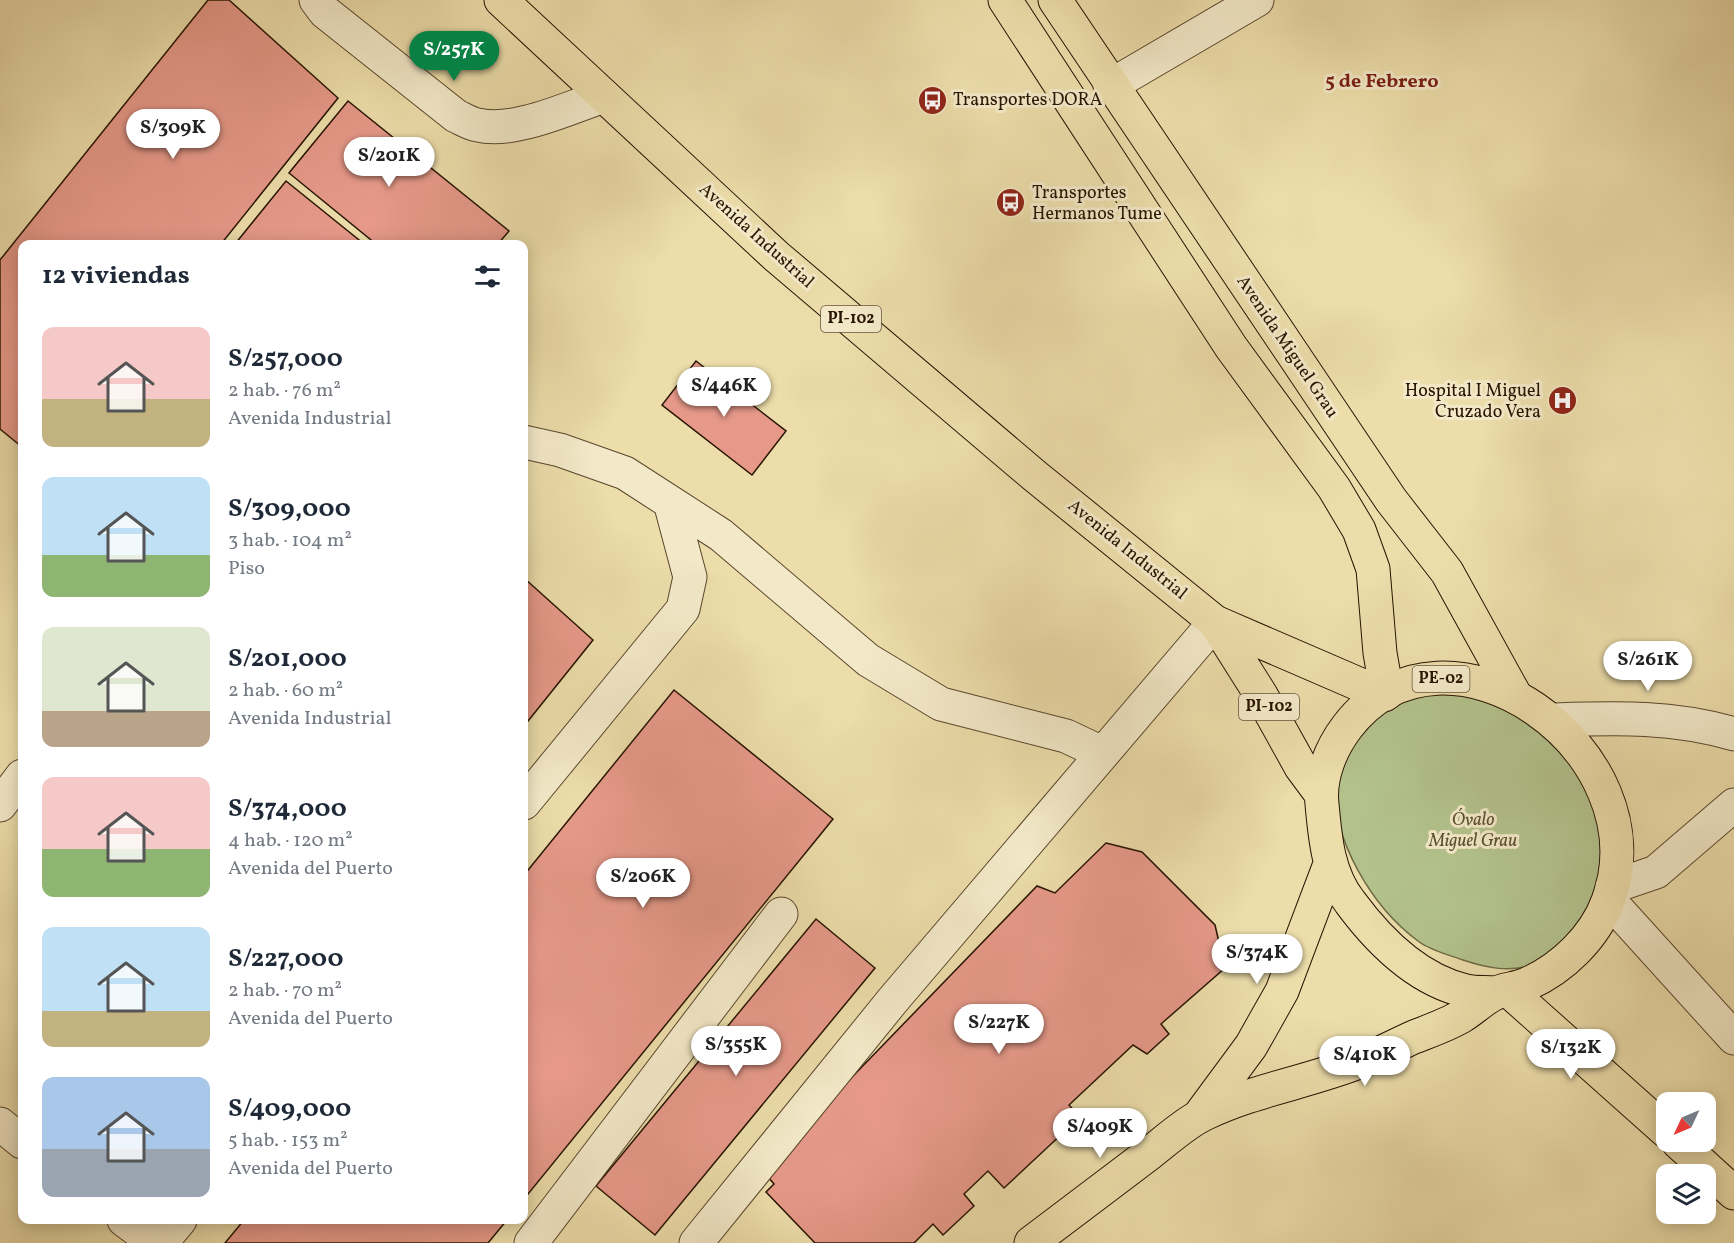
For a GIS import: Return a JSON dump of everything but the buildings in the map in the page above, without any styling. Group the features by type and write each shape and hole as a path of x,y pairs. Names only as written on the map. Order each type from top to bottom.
{"main road":[{"name":"Avenida Industrial","path":"501,0 776,256 1035,476 1215,622 1385,694"},
{"name":"PE-02","path":"1005,0 1230,347 1334,488 1359,530 1373,569 1385,694"},
{"name":"Avenida Miguel Grau","path":"1055,0 1110,86 1391,500 1447,572 1516,697"},
{"name":"Avenida Industrial","path":"1215,622 1261,695 1301,767 1321,794"},
{"name":"PE-02","path":"1031,1243 1200,1115 1253,1094 1307,1080 1360,1062 1460,1018 1502,992 1550,972 1575,952 1598,924 1610,893 1617,855 1609,803 1598,776 1580,748 1553,720 1516,697 1454,678 1430,679 1385,694 1353,720 1340,736 1326,766 1321,794 1330,864 1344,895 1370,929 1403,958 1449,985 1468,992 1502,992"},
{"name":"PE-02","path":"1200,1115 1251,1046 1282,992 1330,864"},
{"path":"1502,992 1656,1123"},
{"path":"1689,1152 1734,1193"}],"street":[{"path":"316,0 325,12 456,116 478,125 500,127 541,117 604,96"},
{"path":"1110,86 1257,0"},
{"path":"528,442 560,450 625,473 721,534 868,660 941,704 1066,736 1102,753"},
{"path":"528,798 683,609 690,577 670,502"},
{"path":"696,1243 893,1000 1215,622"},
{"path":"1553,720 1649,718 1701,725 1734,734"},
{"path":"0,805 18,781"},
{"path":"1734,805 1656,872 1610,893 1734,1038"},
{"path":"531,1243 781,914"},
{"path":"0,1124 18,1139"},
{"path":"129,1224 155,1243"},
{"path":"161,1243 177,1224"}],"green space":[{"name":"Óvalo Miguel Grau","path":"1430,689 1467,694 1488,700 1518,716 1546,738 1570,765 1589,795 1601,828 1604,861 1597,894 1574,930 1551,953 1534,964 1507,969 1490,967 1433,950 1423,944 1401,927 1385,910 1358,870 1348,849 1335,803 1334,781 1340,762 1361,731 1384,708"}],"place":[{"name":"Transportes DORA","path":"932,100"},
{"name":"Transportes Hermanos Tume","path":"1011,203"},
{"name":"Hospital I Miguel Cruzado Vera","path":"1562,401"}],"district":[{"name":"5 de Febrero","path":"1382,82"}]}
